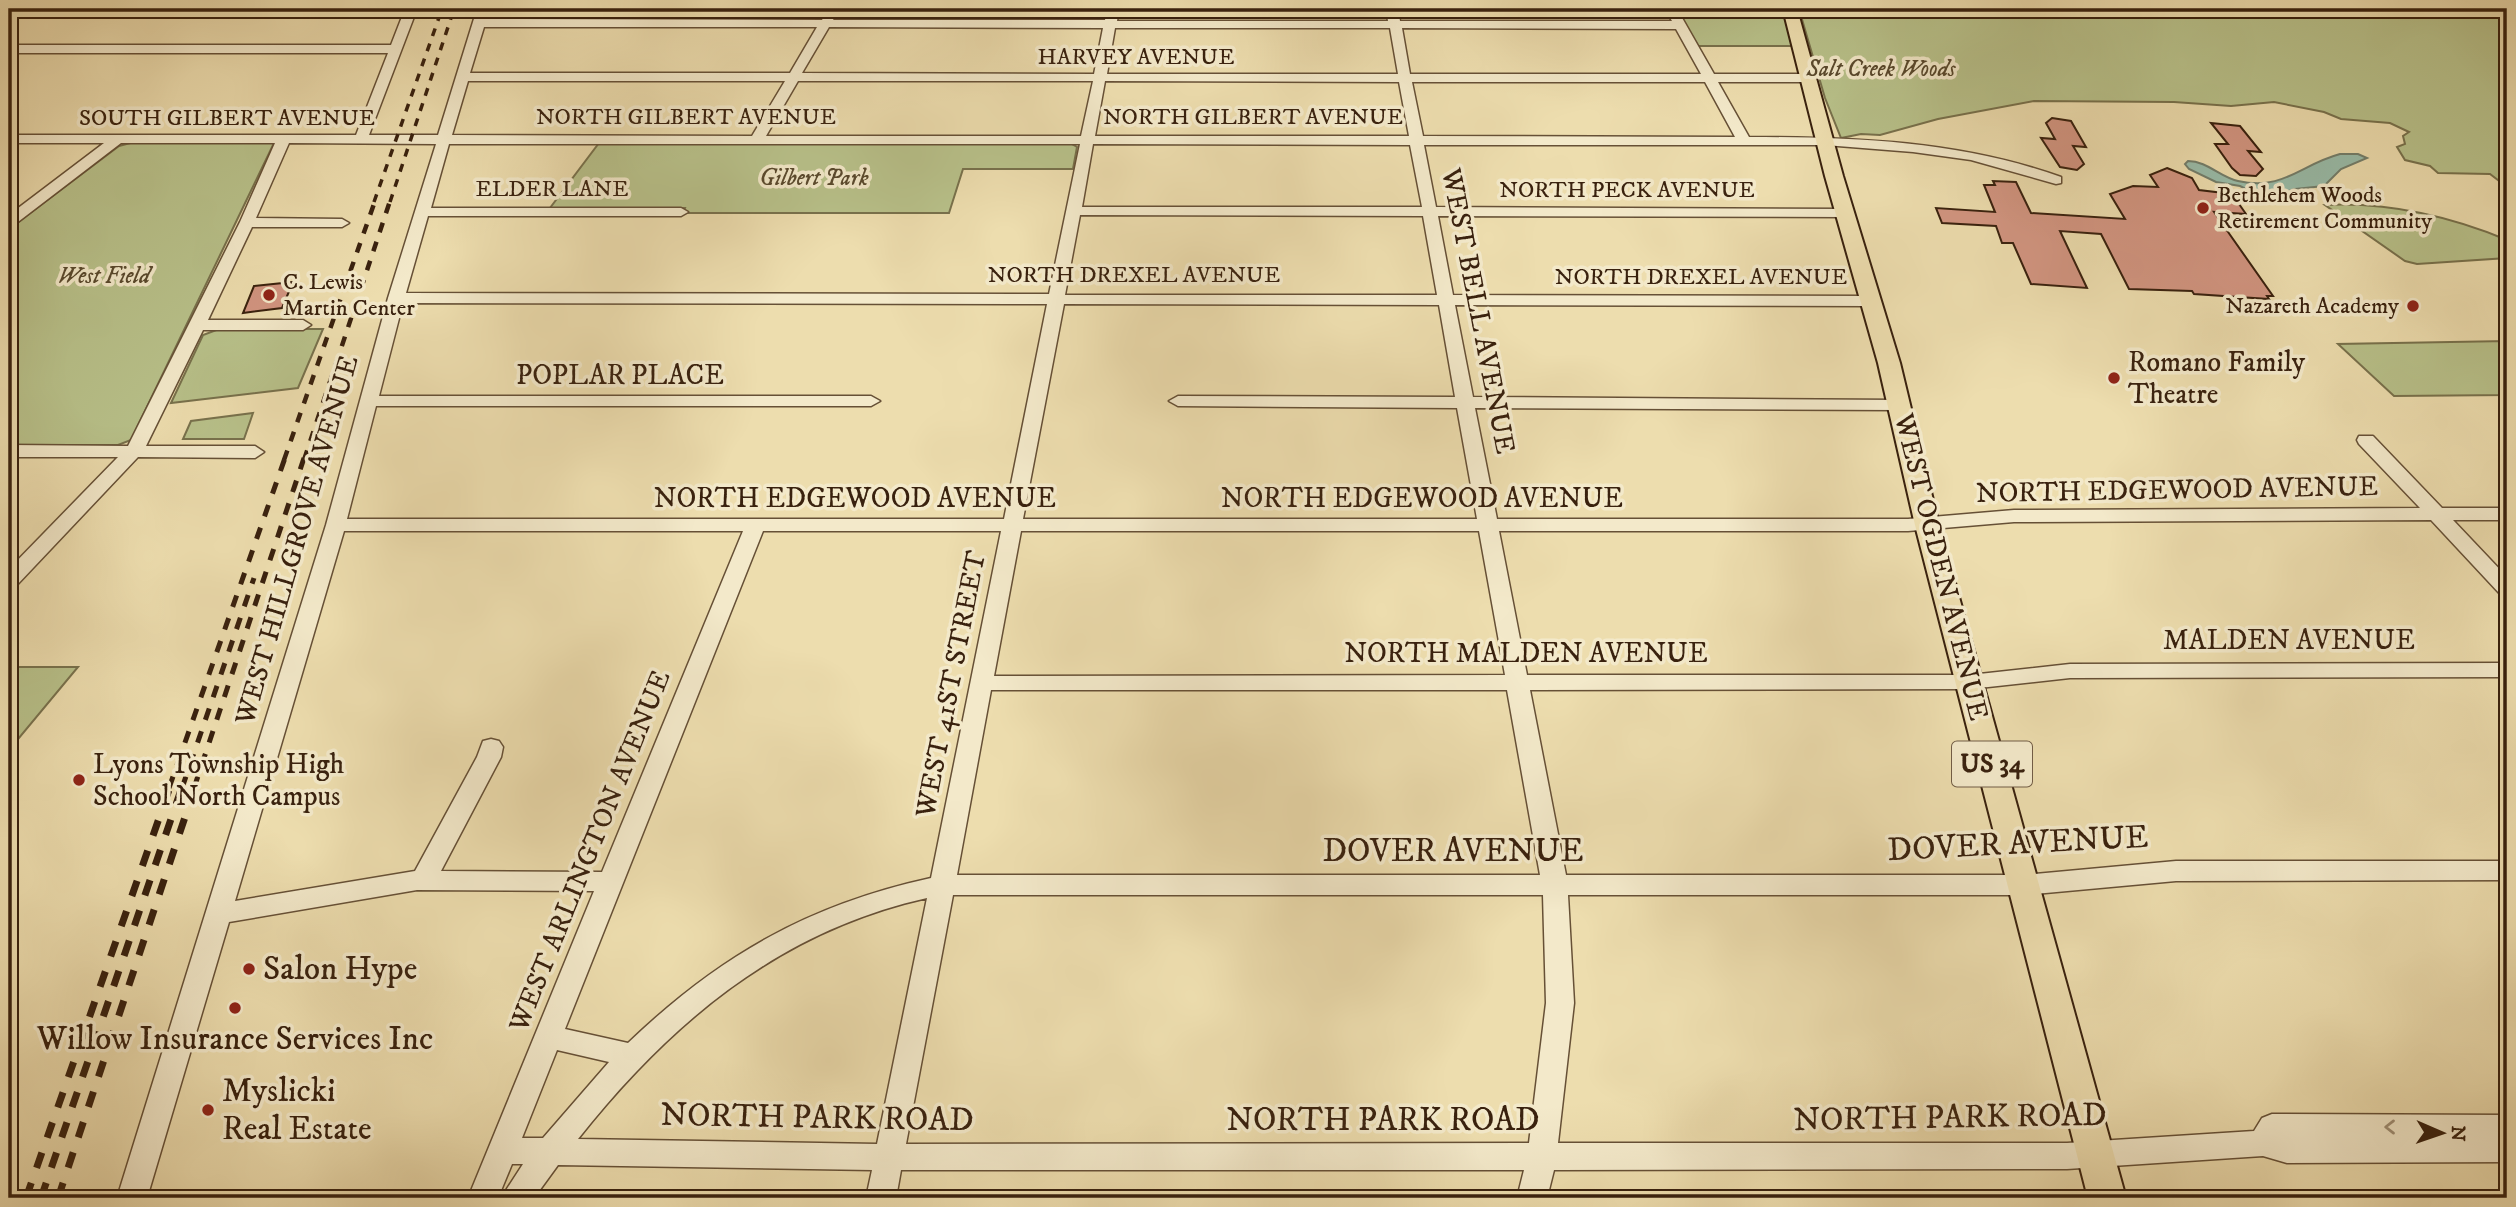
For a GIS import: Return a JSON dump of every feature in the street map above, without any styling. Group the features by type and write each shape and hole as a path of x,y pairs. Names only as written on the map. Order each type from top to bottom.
{"main road":[{"name":"US 34","path":"1790,9 1825,141"},
{"name":"WEST OGDEN AVENUE","path":"1825,141 1871,300 1927,524 2107,1198"}],"street":[{"path":"361,139 411,9"},
{"name":"WEST HILLGROVE AVENUE","path":"132,1198 336,525 397,298 483,9"},
{"path":"757,139 834,9"},
{"name":"WEST 41ST STREET","path":"881,1198 1113,9"},
{"name":"WEST BELL AVENUE","path":"1392,9 1555,886 1560,1003 1542,1157 1532,1198"},
{"path":"1671,9 1744,140"},
{"path":"479,23 1681,25"},
{"path":"9,49 394,49"},
{"name":"HARVEY AVENUE","path":"464,77 1808,78"},
{"name":"SOUTH GILBERT AVENUE","path":"9,139 446,139"},
{"path":"9,222 118,139"},
{"path":"9,581 133,452 143,437 284,139"},
{"name":"NORTH GILBERT AVENUE","path":"446,139 1825,141 1912,146 1976,156 2013,164 2056,180"},
{"name":"NORTH PECK AVENUE","path":"1072,211 1845,213"},
{"name":"ELDER LANE","path":"422,212 681,212"},
{"path":"247,222 342,223"},
{"name":"NORTH DREXEL AVENUE","path":"397,298 1871,300"},
{"path":"197,325 303,325"},
{"name":"POPLAR PLACE","path":"370,401 871,401"},
{"path":"1178,401 1899,405"},
{"path":"2366,439 2507,589"},
{"path":"9,451 255,452"},
{"name":"NORTH EDGEWOOD AVENUE","path":"336,525 1488,527 1927,524 2014,516 2507,514"},
{"name":"WEST ARLINGTON AVENUE","path":"484,1198 755,526"},
{"name":"MALDEN AVENUE","path":"2070,671 2507,670"},
{"name":"NORTH MALDEN AVENUE","path":"981,683 1970,682 2070,671"},
{"path":"423,880 489,757 491,747"},
{"name":"DOVER AVENUE","path":"516,1198 549,1152 633,1056 722,978 770,948 851,908 943,885 2024,885 2176,871 2507,871"},
{"path":"216,914 423,880 611,882"},
{"path":"550,1037 633,1056"},
{"name":"NORTH PARK ROAD","path":"2263,1143 2272,1127 2507,1128"},
{"name":"NORTH PARK ROAD","path":"503,1151 889,1157 1542,1157 2096,1156 2263,1143 2287,1150 2507,1149"}],"green space":[{"path":"490,9 554,9 543,21 486,21"},
{"path":"1674,9 1786,9 1796,46 1695,46"},
{"name":"Salt Creek Woods","path":"1799,9 2507,9 2507,187 2490,174 2438,173 2430,166 2405,160 2397,147 2405,144 2403,136 2409,132 2390,123 2341,119 2324,112 2274,102 2231,106 2174,102 2034,101 1938,119 1880,135 1861,134 1841,138 1825,98"},
{"name":"West Field","path":"134,142 274,143 131,440 118,445 9,445 9,229 119,146"},
{"name":"Gilbert Park","path":"599,143 1070,143 1077,147 1073,169 963,169 949,213 683,213 685,208 550,208"},
{"path":"2325,205 2395,208 2463,224 2507,240 2507,258 2417,264 2405,261"},
{"path":"219,329 323,329 298,388 171,403 203,335"},
{"path":"2507,341 2507,395 2394,396 2338,344"},
{"path":"253,413 244,439 183,439 191,421"},
{"path":"9,667 78,667 9,750"}],"shaded area":[{"path":"2340,154 2358,154 2367,158 2341,169 2324,186 2295,189 2276,195 2258,195 2240,186 2216,182 2189,169 2185,164 2188,161 2195,162 2238,181 2268,183"}],"building":[{"path":"2052,118 2071,121 2086,147 2073,146 2084,164 2077,170 2060,167 2041,138 2055,139 2046,123"},
{"path":"2211,123 2240,126 2261,152 2248,151 2263,169 2256,176 2240,175 2232,168 2215,144 2228,144"},
{"name":"Bethlehem Woods Retirement Community","path":"2167,168 2192,178 2199,190 2232,194 2246,214 2214,212 2273,296 2267,296 2269,299 2194,294 2192,291 2129,289 2101,234 2060,231 2087,288 2031,284 2013,243 2002,243 1996,226 1942,223 1936,208 1995,212 1984,185 1995,185 1993,181 2016,182 2031,213 2125,219 2110,194 2133,186 2158,187 2150,175"},
{"name":"C. Lewis Martin Center","path":"293,282 282,308 243,313 254,286"}],"railway":[{"path":"374,202 442,9"},
{"path":"390,202 454,9"},
{"path":"284,460 375,201"},
{"path":"304,460 390,201"},
{"path":"169,788 285,458"},
{"path":"194,788 304,458"},
{"path":"182,788 254,578"},
{"path":"26,1198 170,787"},
{"path":"41,1198 182,787"},
{"path":"58,1198 195,787"}],"place":[{"name":"Bethlehem Woods Retirement Community","path":"2203,208"},
{"name":"C. Lewis Martin Center","path":"269,295"},
{"name":"Nazareth Academy","path":"2413,306"},
{"name":"Romano Family Theatre","path":"2114,378"},
{"name":"Lyons Township High School North Campus","path":"79,780"},
{"name":"Salon Hype","path":"249,969"},
{"name":"Willow Insurance Services Inc","path":"235,1008"},
{"name":"Myslicki Real Estate","path":"208,1110"}]}
